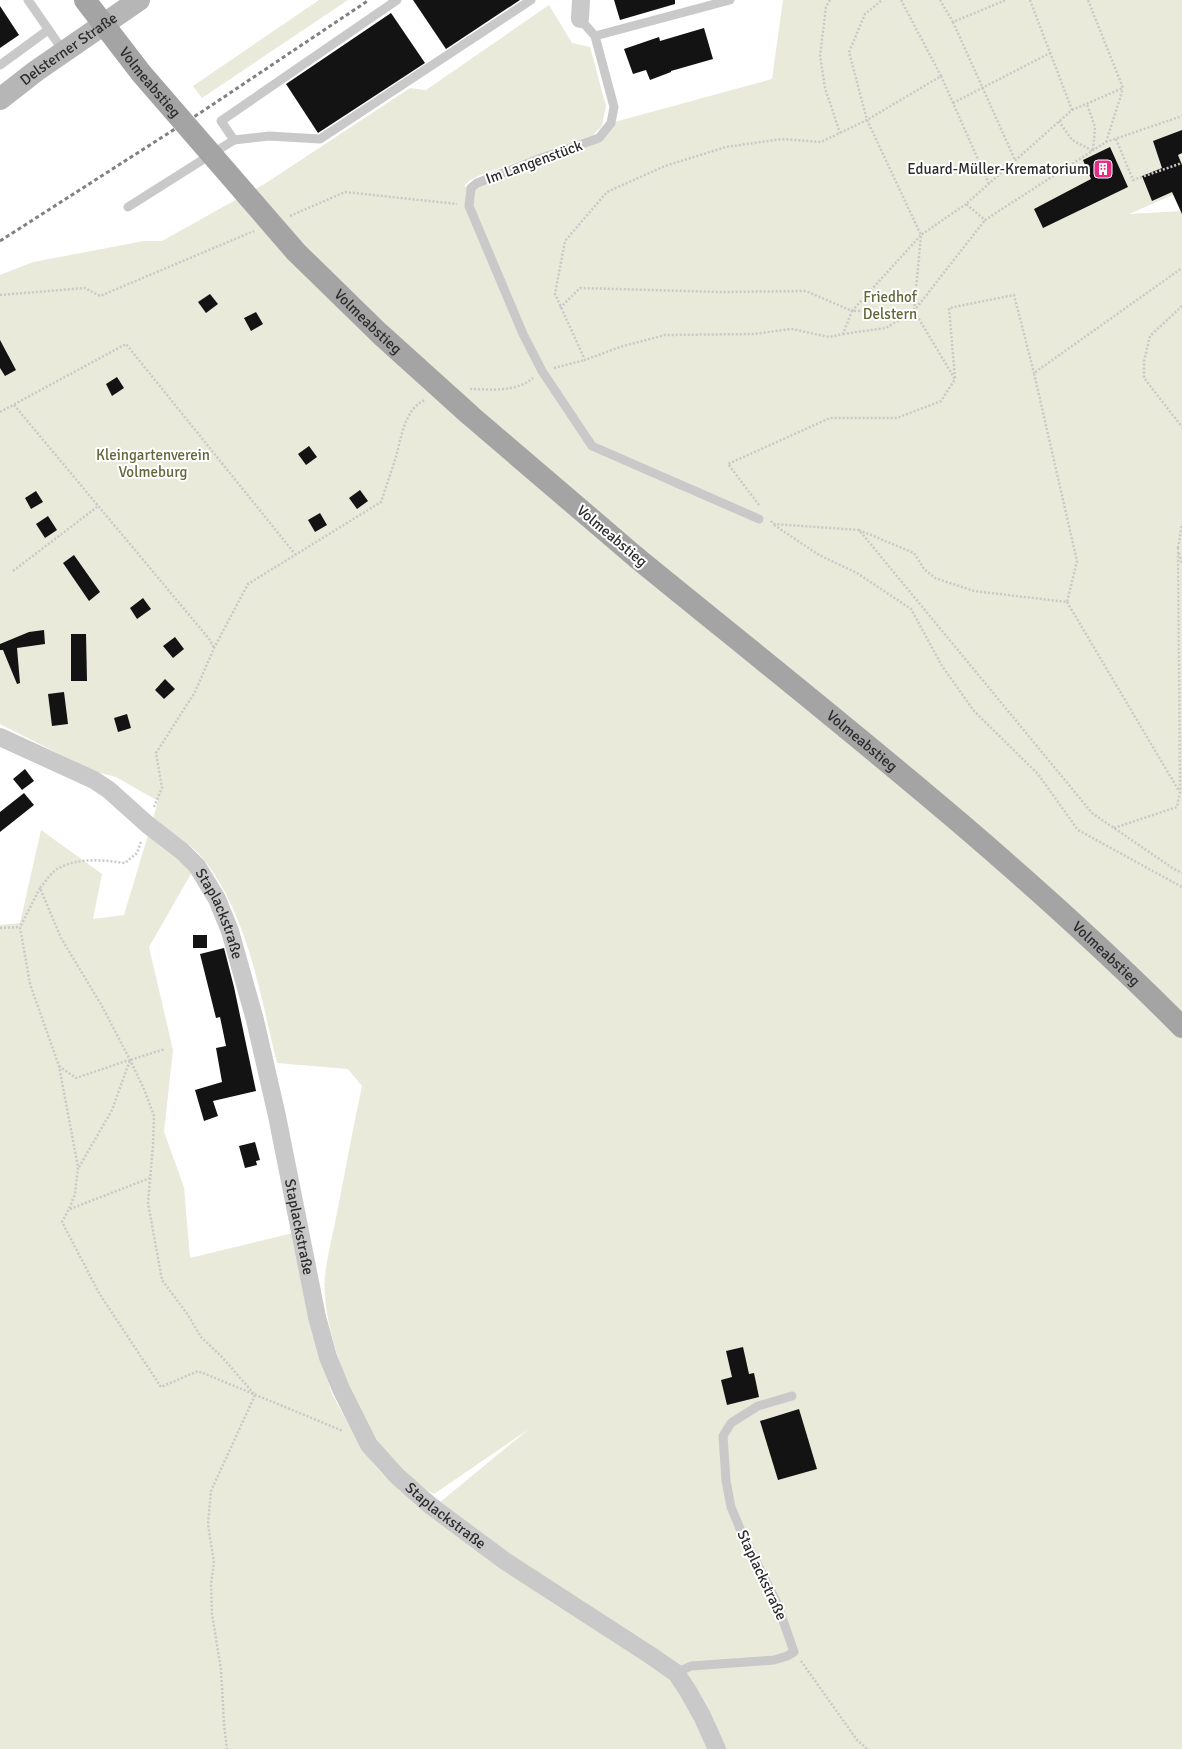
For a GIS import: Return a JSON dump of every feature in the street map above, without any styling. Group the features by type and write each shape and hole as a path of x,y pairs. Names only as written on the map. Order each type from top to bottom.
{"main road":[{"name":"Volmeabstieg","path":"85,0 141,74 296,252 379,332 471,416 637,558 995,854 1067,916 1182,1027"}],"street":[{"name":"Im Langenstück","path":"580,19 581,0"},
{"name":"Delsterner Straße","path":"0,99 136,1"},
{"name":"Staplackstraße","path":"0,737 94,780 109,790 148,825 182,851 198,866 217,899 230,931 255,1020 274,1101 317,1316 328,1356 341,1390 365,1440 382,1462 431,1506 506,1560 676,1673 702,1716 716,1749"}],"lane":[{"path":"28,0 64,52"},
{"path":"234,140 221,121 397,0"},
{"path":"128,207 234,140 269,136 320,139 531,0"},
{"path":"595,36 730,0"},
{"name":"Im Langenstück","path":"469,206 471,188 477,183 540,158 599,138 611,123 614,107 595,36 580,19"},
{"path":"0,65 48,30"},
{"path":"469,206 523,334 542,371 592,446 759,519"},
{"name":"Staplackstraße","path":"792,1396 758,1406 731,1423 723,1436 726,1481 731,1507 741,1531 777,1603 794,1652"},
{"path":"676,1673 691,1666 774,1660 794,1652"}],"path":[{"path":"830,0 826,7 820,56 825,88 840,133"},
{"path":"882,0 865,14 849,52 867,120 921,235 914,311 955,379"},
{"path":"901,0 941,76 989,184"},
{"path":"940,0 953,22 1015,160"},
{"path":"953,22 1006,0"},
{"path":"1030,0 1072,110"},
{"path":"1088,0 1123,88 1106,142"},
{"path":"952,103 1050,53"},
{"path":"585,360 560,308 555,294 565,241 607,192 666,166 726,147 782,139 821,142 867,120 941,76"},
{"path":"843,334 852,311 921,235 966,204 1072,110 1123,88"},
{"path":"1087,104 1094,126 1093,151"},
{"path":"465,389 508,389 528,382 542,371 585,360 620,347 666,335 753,334 792,330 829,337 886,328 914,311 985,220 1106,142 1182,116"},
{"path":"1059,121 1072,140 1093,151"},
{"path":"1116,139 1133,180 1182,163"},
{"path":"287,217 345,192 469,206"},
{"path":"966,204 985,220"},
{"path":"0,295 85,288 100,296 258,229"},
{"path":"1034,373 1182,268"},
{"path":"560,308 580,288 722,292 806,291 852,311 914,311"},
{"path":"760,506 728,464 830,418 897,418 941,401 955,379 949,308 1014,295 1034,373 1077,561 1067,602 1180,791"},
{"path":"1182,306 1150,336 1144,361 1144,378 1182,427"},
{"path":"0,412 126,344 295,554"},
{"path":"365,1440 198,1371 161,1387 99,1293 62,1222 75,1194 78,1167 59,1066 30,984 20,927 40,888 56,870 89,859 125,863 137,853 162,788 156,753 196,692 214,648 248,584 381,502 405,425 413,410 421,401 429,398"},
{"path":"14,404 97,506 210,640 214,648"},
{"path":"13,571 97,506"},
{"path":"768,518 773,524 859,530 914,553 924,569 934,578 974,591 1067,602"},
{"path":"759,519 773,524 819,556 857,573 911,609 942,666 974,711 1038,774 1078,830 1182,887"},
{"path":"1114,828 1177,807 1180,791 1178,548 1182,524"},
{"path":"859,530 1092,813 1182,873"},
{"path":"1178,548 1182,564"},
{"path":"40,888 61,938 102,1006 144,1088 154,1116 148,1203 162,1280 188,1315 201,1336 222,1356 255,1395"},
{"path":"0,928 20,927"},
{"path":"59,1066 76,1078 165,1049"},
{"path":"78,1167 112,1110 130,1060"},
{"path":"69,1209 150,1178"},
{"path":"227,1749 221,1670 212,1614 211,1584 214,1563 208,1518 211,1491 255,1395"},
{"path":"794,1652 857,1740 867,1749"}],"green space":[{"path":"319,0 348,0 202,98 193,86"},
{"path":"783,0 1182,0 1182,191 1129,214 1182,211 1182,1749 0,1749 0,925 20,923 41,830 102,874 93,919 124,915 148,835 178,856 192,872 149,947 173,1050 164,1132 184,1187 190,1258 293,1233 321,1360 332,1394 362,1449 376,1467 391,1482 508,1553 439,1503 529,1429 434,1494 401,1469 377,1445 364,1423 339,1360 327,1314 325,1294 327,1260 362,1086 348,1069 277,1063 251,958 243,932 232,907 220,884 205,861 194,849 153,819 158,801 116,777 93,771 0,724 0,275 33,262 144,241 162,241 266,183 410,88 426,90 549,5 572,43 590,47 606,106 602,126 593,135 480,175 469,181 464,186 471,188 599,138 611,123 772,79"}],"building":[{"path":"413,0 520,0 446,49"},
{"path":"614,0 675,0 675,4 620,20"},
{"path":"0,6 19,35 0,48"},
{"path":"391,13 425,63 318,133 286,84"},
{"path":"704,28 713,59 671,71 650,80 646,70 633,74 624,49 659,37 660,41"},
{"path":"1182,130 1182,153 1178,155 1182,165 1182,214 1172,192 1152,201 1142,176 1162,168 1153,141"},
{"path":"1110,147 1128,187 1043,228 1034,209 1091,179 1083,160"},
{"path":"210,294 218,304 206,313 198,302"},
{"path":"256,312 263,324 251,331 244,318"},
{"path":"0,340 16,370 5,376 0,368"},
{"path":"117,377 124,388 112,396 106,384"},
{"path":"309,446 317,457 306,465 298,454"},
{"path":"360,490 368,501 357,509 349,498"},
{"path":"36,491 43,502 31,509 25,498"},
{"path":"320,513 327,525 315,532 308,520"},
{"path":"48,516 57,530 45,538 36,524"},
{"path":"74,555 100,592 89,601 63,563"},
{"path":"143,598 151,609 137,619 130,608"},
{"path":"44,630 45,644 17,648 20,683 17,684 3,650 0,650 0,644 29,632"},
{"path":"71,634 86,634 87,681 71,681"},
{"path":"175,637 184,649 173,658 163,646"},
{"path":"165,679 175,689 164,699 155,690"},
{"path":"64,692 68,724 52,726 48,694"},
{"path":"127,714 131,728 118,732 114,718"},
{"path":"25,769 34,781 22,790 13,779"},
{"path":"24,793 34,805 0,832 0,812"},
{"path":"193,935 207,935 207,948 193,948"},
{"path":"224,948 234,987 256,1091 213,1101 218,1116 204,1121 195,1090 222,1082 216,1048 226,1046 220,1017 216,1018 200,954"},
{"path":"255,1142 260,1160 256,1161 257,1165 245,1168 239,1146"},
{"path":"743,1347 749,1374 754,1373 759,1397 727,1405 721,1380 732,1377 726,1351"},
{"path":"799,1409 817,1469 778,1480 760,1421"}],"railway":[{"path":"0,241 203,111 369,0"}],"place":[{"name":"Eduard-Müller-Krematorium","path":"1103,169"}],"park label":[{"name":"Friedhof Delstern","path":"890,306"},
{"name":"Kleingartenverein Volmeburg","path":"153,464"}]}
